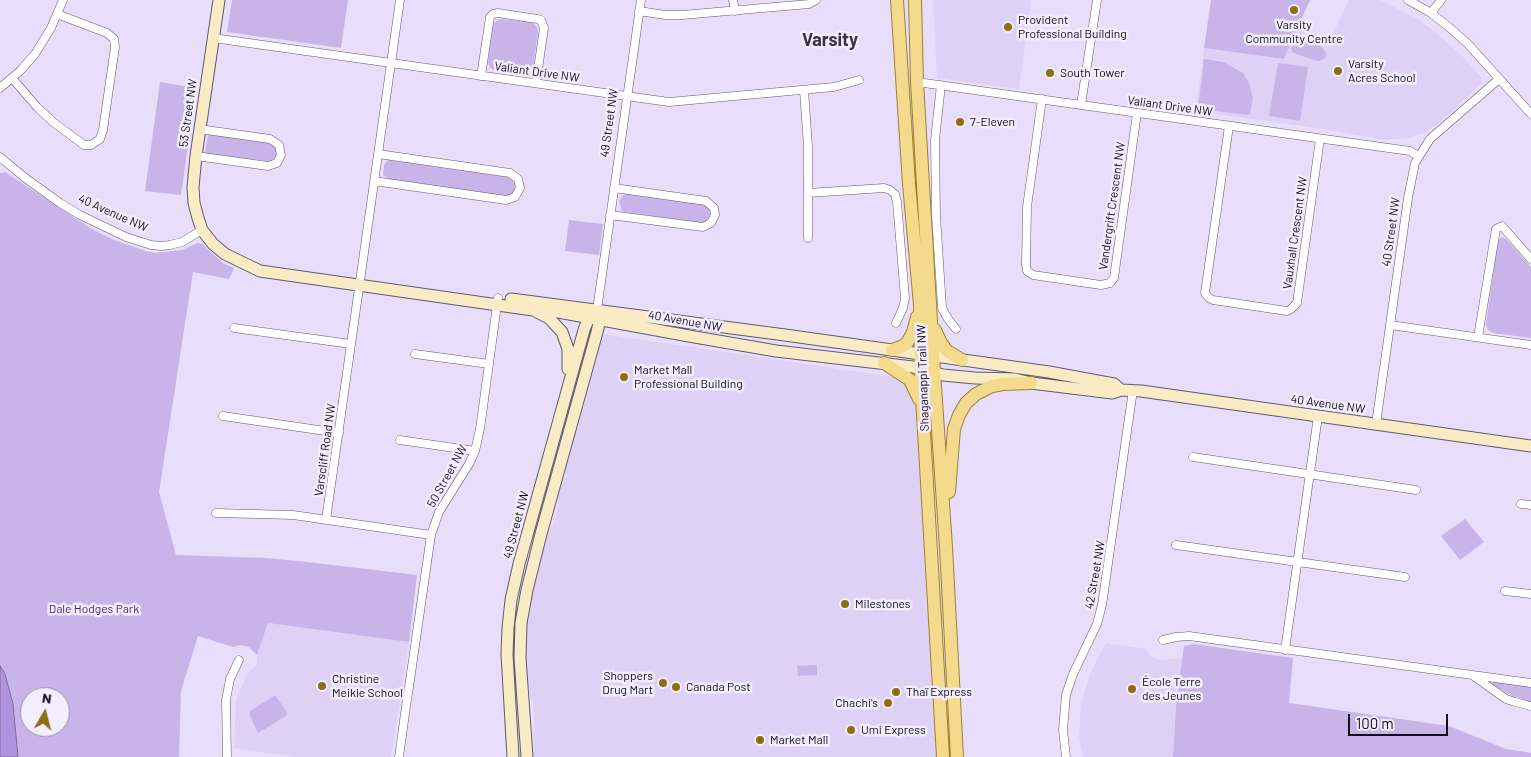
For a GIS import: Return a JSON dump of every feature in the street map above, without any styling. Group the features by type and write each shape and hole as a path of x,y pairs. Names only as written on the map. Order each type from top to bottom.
{"main road":[{"name":"Shaganappi Trail NW","path":"898,0 909,184 920,305 928,355 934,372 946,547 957,757"},
{"path":"905,0 909,66 911,76 917,82"},
{"name":"Shaganappi Trail NW","path":"915,0 917,82 932,324 928,355 921,369 943,757"},
{"path":"892,350 904,345 910,338 920,305"},
{"path":"932,324 943,347 962,360"},
{"path":"884,362 910,380 923,407"},
{"path":"946,547 952,438 959,415 972,398 984,389 1003,384 1031,383"}],"street":[{"path":"0,88 35,54 51,28 62,0"},
{"name":"53 Street NW","path":"202,230 194,203 193,187 199,129 218,0"},
{"name":"Varscliff Road NW","path":"326,520 400,0"},
{"name":"49 Street NW","path":"527,757 520,658 523,609 596,316 641,0"},
{"path":"733,0 735,11"},
{"path":"639,11 677,15 808,4 816,0"},
{"path":"1081,105 1097,0"},
{"path":"1408,0 1431,13 1468,44 1530,113"},
{"path":"1431,13 1440,0"},
{"path":"481,76 489,20 493,14 498,13 541,20 544,28 536,83"},
{"path":"12,78 53,122 84,145 98,142 103,130 115,47 114,39 107,33 57,14"},
{"name":"Valiant Drive NW","path":"213,38 669,102 834,87 859,80"},
{"name":"40 Street NW","path":"1376,424 1411,174 1418,156 1430,139 1499,79"},
{"name":"Valiant Drive NW","path":"917,82 1410,151 1418,156"},
{"path":"941,85 935,140 936,225 942,308 956,329"},
{"path":"804,90 808,147 808,238"},
{"name":"Vandergrift Crescent NW","path":"1042,99 1027,208 1026,264 1027,272 1033,275 1101,285 1110,283 1114,278 1137,113"},
{"name":"Vauxhall Crescent NW","path":"1229,126 1206,296 1213,300 1287,311 1297,303 1320,139"},
{"path":"196,156 268,166 277,163 281,155 279,145 270,139 199,129"},
{"path":"374,182 506,200 515,197 520,188 518,179 510,173 378,154"},
{"name":"40 Avenue NW","path":"0,157 60,204 126,237 151,245 161,246 182,242 202,230 220,250 260,271 360,282 596,316 661,332 776,351 884,362 943,375 968,378 1015,379 1031,383 1112,393 1121,390 1133,390 1531,446"},
{"path":"610,215 703,227 711,223 715,214 714,208 706,201 614,188"},
{"path":"808,193 884,188 895,194 905,298 904,308 896,324"},
{"path":"1478,337 1496,229 1502,226 1531,259"},
{"name":"40 Avenue NW","path":"497,301 533,310 928,355 1096,380 1114,384 1121,390"},
{"name":"50 Street NW","path":"399,757 431,535 439,512 475,451 480,429 497,301"},
{"path":"533,310 554,322 566,340 569,356 567,392"},
{"name":"49 Street NW","path":"513,757 507,654 511,600 519,564 584,330 596,316"},
{"path":"1390,325 1531,345"},
{"path":"234,328 351,344"},
{"path":"415,354 489,364"},
{"name":"42 Street NW","path":"1066,757 1063,711 1073,674 1096,624 1102,605 1133,390"},
{"path":"223,416 339,433"},
{"path":"1285,650 1318,416"},
{"path":"400,440 475,451"},
{"path":"1192,457 1416,490"},
{"path":"1521,504 1531,505"},
{"path":"216,513 279,514 431,535"},
{"path":"1176,545 1405,577"},
{"path":"1506,591 1531,594"},
{"path":"1163,640 1188,636 1531,683"},
{"path":"227,757 226,700 230,679 239,660"},
{"path":"1475,676 1506,699 1531,706"}],"shaded area":[{"path":"933,0 1031,0 1019,89 937,78"},
{"name":"Varsity Acres School","path":"1349,0 1380,0 1419,20 1461,55 1481,77 1482,83 1440,122 1426,132 1408,138 1385,140 1196,111 1204,48 1284,59 1298,27 1330,40"},
{"path":"602,334 901,378 918,401 937,757 534,757 533,701 531,700 525,665 527,610 545,537 553,526 559,504 558,497 562,479 566,478 567,475 563,472"},
{"name":"Christine Meikle School","path":"268,623 409,642 391,757 295,757 234,748 236,700 248,672 257,665 257,655"},
{"name":"École Terre des Jeunes","path":"1106,643 1146,649 1150,656 1161,660 1183,658 1176,706 1173,757 1083,757 1079,737 1081,704 1090,674"},
{"path":"0,666 5,674 13,704 18,757 0,757"}],"green space":[{"path":"232,0 348,0 341,48 227,32"},
{"path":"1211,0 1310,0 1284,59 1204,48"},
{"path":"500,19 529,22 537,27 538,32 531,73 494,70 490,68 488,62 493,26"},
{"path":"1301,37 1317,41 1326,53 1325,58 1320,61 1313,60 1292,52 1291,48 1294,40"},
{"path":"1204,59 1223,62 1243,73 1249,83 1253,98 1250,115 1198,109"},
{"path":"1278,63 1308,67 1300,121 1269,116"},
{"path":"160,82 196,88 181,195 145,191"},
{"path":"208,134 269,143 277,150 276,156 271,161 266,161 205,153"},
{"path":"388,160 508,177 513,180 515,187 513,193 506,196 388,179 383,175 384,165"},
{"name":"Dale Hodges Park","path":"5,172 92,229 114,240 155,253 182,250 198,243 202,244 223,263 234,268 229,279 193,272 159,492 176,555 266,558 417,575 409,642 268,623 257,655 249,647 240,645 233,647 198,636 181,691 179,757 18,757 13,704 5,674 0,666 0,173"},
{"path":"623,195 703,204 709,208 710,215 706,221 701,223 625,212 622,211 619,201"},
{"path":"569,220 603,224 599,255 565,251"},
{"path":"1502,237 1507,240 1531,267 1531,338 1493,333 1488,330 1486,324 1498,240"},
{"path":"1465,519 1484,542 1460,560 1441,536"},
{"path":"1193,644 1293,658 1289,703 1449,726 1506,749 1531,753 1531,757 1173,757 1176,706 1184,646"},
{"path":"817,665 817,675 798,676 797,666"},
{"path":"1494,682 1531,687 1531,701 1512,696 1492,684"},
{"path":"276,696 287,713 286,716 258,733 250,716 250,711"}],"place":[{"name":"Varsity Community Centre","path":"1294,10"},
{"name":"Provident Professional Building","path":"1008,27"},
{"name":"Varsity Acres School","path":"1338,71"},
{"name":"South Tower","path":"1050,73"},
{"name":"7-Eleven","path":"960,122"},
{"name":"Market Mall Professional Building","path":"624,377"},
{"name":"Milestones","path":"845,604"},
{"name":"Shoppers Drug Mart","path":"663,683"},
{"name":"Christine Meikle School","path":"322,686"},
{"name":"Canada Post","path":"676,687"},
{"name":"École Terre des Jeunes","path":"1132,689"},
{"name":"Thaï Express","path":"896,692"},
{"name":"Chachi's","path":"888,703"},
{"name":"Umi Express","path":"851,730"},
{"name":"Market Mall","path":"760,740"}],"district":[{"name":"Varsity","path":"830,40"}]}
